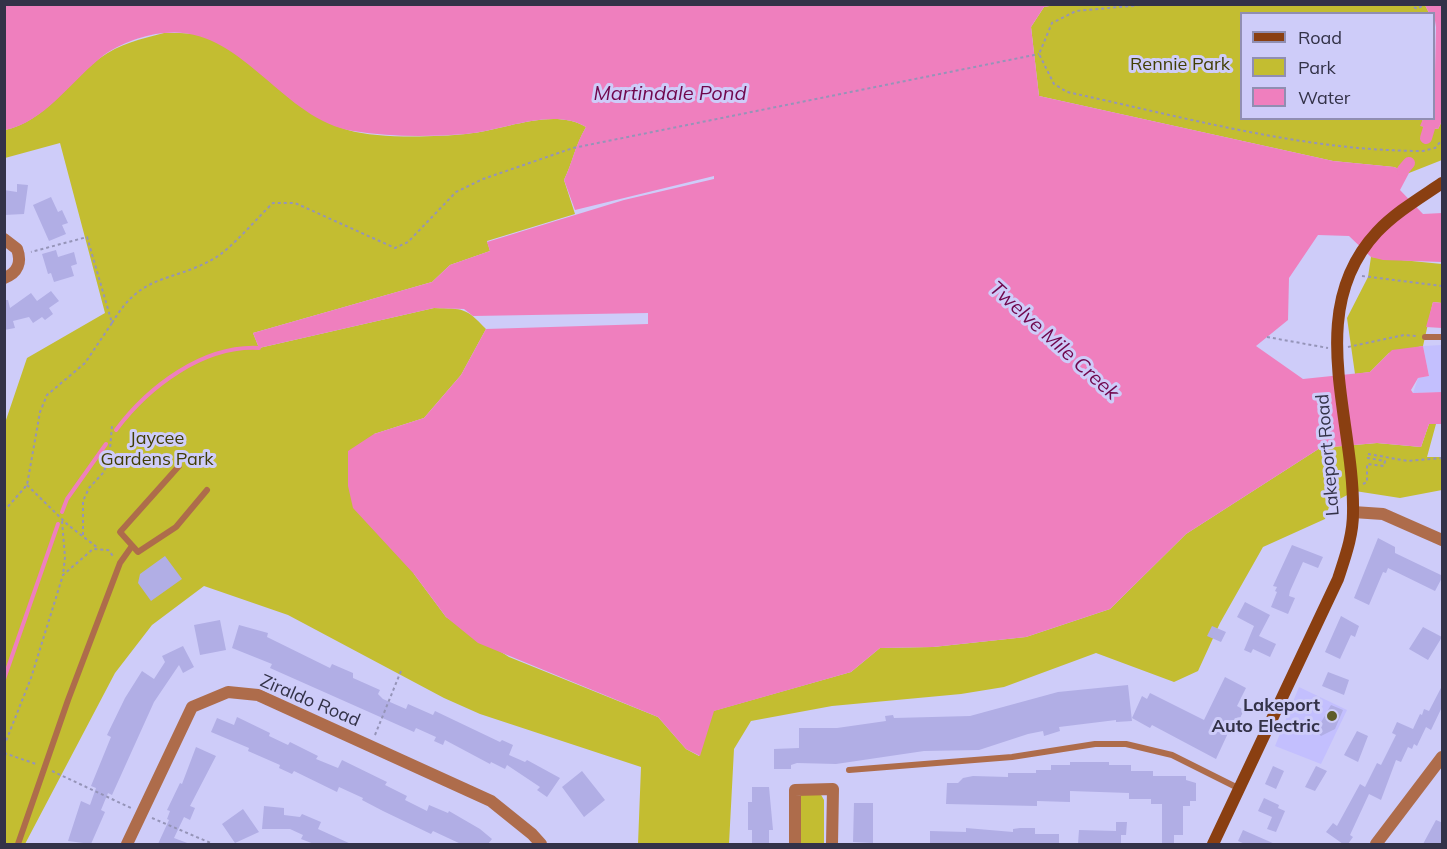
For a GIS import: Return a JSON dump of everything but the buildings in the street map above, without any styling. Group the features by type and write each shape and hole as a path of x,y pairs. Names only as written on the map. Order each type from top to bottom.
{"main road":[{"name":"Lakeport Road","path":"1213,844 1241,789 1338,579 1351,538 1353,512 1350,460 1336,342 1341,296 1357,258 1376,232 1418,199 1443,183"}],"street":[{"path":"4,239 13,243 20,255 18,268 4,278"},
{"path":"1353,512 1383,514 1443,540"},
{"name":"Ziraldo Road","path":"127,844 192,707 228,692 258,695 491,801 532,834 540,844"},
{"path":"1376,844 1443,757"},
{"path":"795,844 795,789 833,789 832,844"}],"lane":[{"path":"1425,337 1443,337"},
{"path":"179,466 120,532 138,552 176,527 207,490"},
{"path":"18,844 120,563 132,546"},
{"path":"849,770 1012,757 1095,744 1126,744 1172,755 1241,789"}],"path":[{"path":"1152,4 1076,11 1061,16 1052,23 1039,54 1054,84 1067,92 1249,132 1339,147 1423,151 1434,148 1443,140"},
{"path":"1409,4 1421,8 1425,4"},
{"path":"4,511 27,485 40,412 47,395 85,363 126,300 147,285 192,270 218,256 273,203 295,203 395,248 408,242 456,192 483,179 573,148 1039,54"},
{"path":"20,255 87,237 112,322"},
{"path":"1362,276 1443,286"},
{"path":"83,535 83,501 89,488 104,472 110,449 112,426"},
{"path":"1362,484 1367,482 1367,464 1384,466 1384,462 1368,458 1368,454 1408,461 1443,459"},
{"path":"27,485 61,519 99,549"},
{"path":"4,746 31,678 63,575 65,556 61,519"},
{"path":"63,575 93,549 108,550 120,563"},
{"path":"371,746 401,670"},
{"path":"4,753 45,767 141,814 213,844"}],"shaded area":[{"path":"1442,345 1442,392 1413,393 1418,378 1429,376 1423,346"},
{"path":"1299,687 1347,710 1321,764 1275,746"}],"green space":[{"name":"Rennie Park","path":"1055,5 1425,5 1428,12 1240,12 1240,120 1423,120 1421,126 1438,129 1442,121 1442,160 1409,173 1394,167 1333,161 1039,96 1031,27 1044,7"},
{"name":"Jaycee Gardens Park","path":"164,33 193,34 209,38 245,60 310,112 328,122 360,133 407,137 453,135 558,119 573,121 586,127 564,180 575,214 487,241 490,251 450,265 432,282 253,333 259,348 434,308 463,311 479,322 486,329 461,375 424,418 374,434 414,574 446,617 509,657 658,717 686,749 699,756 713,711 851,672 880,648 933,647 1026,637 1110,609 1186,534 1320,448 1377,443 1421,447 1429,424 1436,424 1427,457 1442,457 1442,490 1400,498 1355,491 1330,504 1325,519 1263,547 1220,623 1198,671 1174,682 1096,653 1004,687 961,694 832,706 751,721 734,749 729,844 638,844 641,767 480,714 444,698 288,615 204,586 152,625 115,673 25,844 5,844 5,423 27,358 105,313 60,143 5,158 5,130 20,125 45,109 88,67 107,53 131,42"},
{"path":"1371,257 1442,264 1442,303 1433,302 1423,346 1389,353 1370,372 1355,374 1347,318 1368,277"},
{"path":"802,793 820,793 824,800 824,844 797,844 798,799"}],"water":[{"path":"5,5 1055,5 1044,7 1031,27 1039,96 1333,161 1394,167 1409,173 1400,190 1423,214 1442,213 1442,262 1383,260 1371,257 1349,236 1318,235 1289,278 1288,320 1256,346 1303,379 1370,372 1392,350 1423,346 1429,376 1418,378 1411,390 1413,393 1442,392 1442,424 1429,424 1421,447 1377,443 1320,448 1186,534 1110,609 1026,637 933,647 880,648 851,672 714,711 700,756 686,749 658,717 478,643 446,617 414,574 353,508 348,486 348,451 374,434 424,418 461,375 486,329 648,324 648,313 473,316 464,309 434,308 259,348 253,333 432,282 450,265 490,251 487,242 624,200 714,179 714,176 575,210 564,180 586,127 573,121 543,120 452,135 395,135 353,131 327,123 304,109 239,57 216,43 191,34 156,34 121,45 98,60 44,111 19,126 5,130"},
{"path":"1425,5 1442,5 1442,121 1438,129 1420,126 1423,120 1435,120 1436,27 1435,12 1428,12"},
{"path":"1433,302 1442,303 1442,328 1426,327"}],"waterway":[{"path":"1426,138 1429,128"},
{"path":"1403,170 1409,163"},
{"path":"116,430 144,399 178,372 198,361 218,354 238,349 259,348"},
{"path":"62,512 67,499 106,444"},
{"path":"4,679 58,524"}],"place":[{"name":"Lakeport Auto Electric","path":"1332,716"}],"water label":[{"name":"Martindale Pond","path":"670,94"},
{"name":"Twelve Mile Creek","path":"1054,341"}]}
